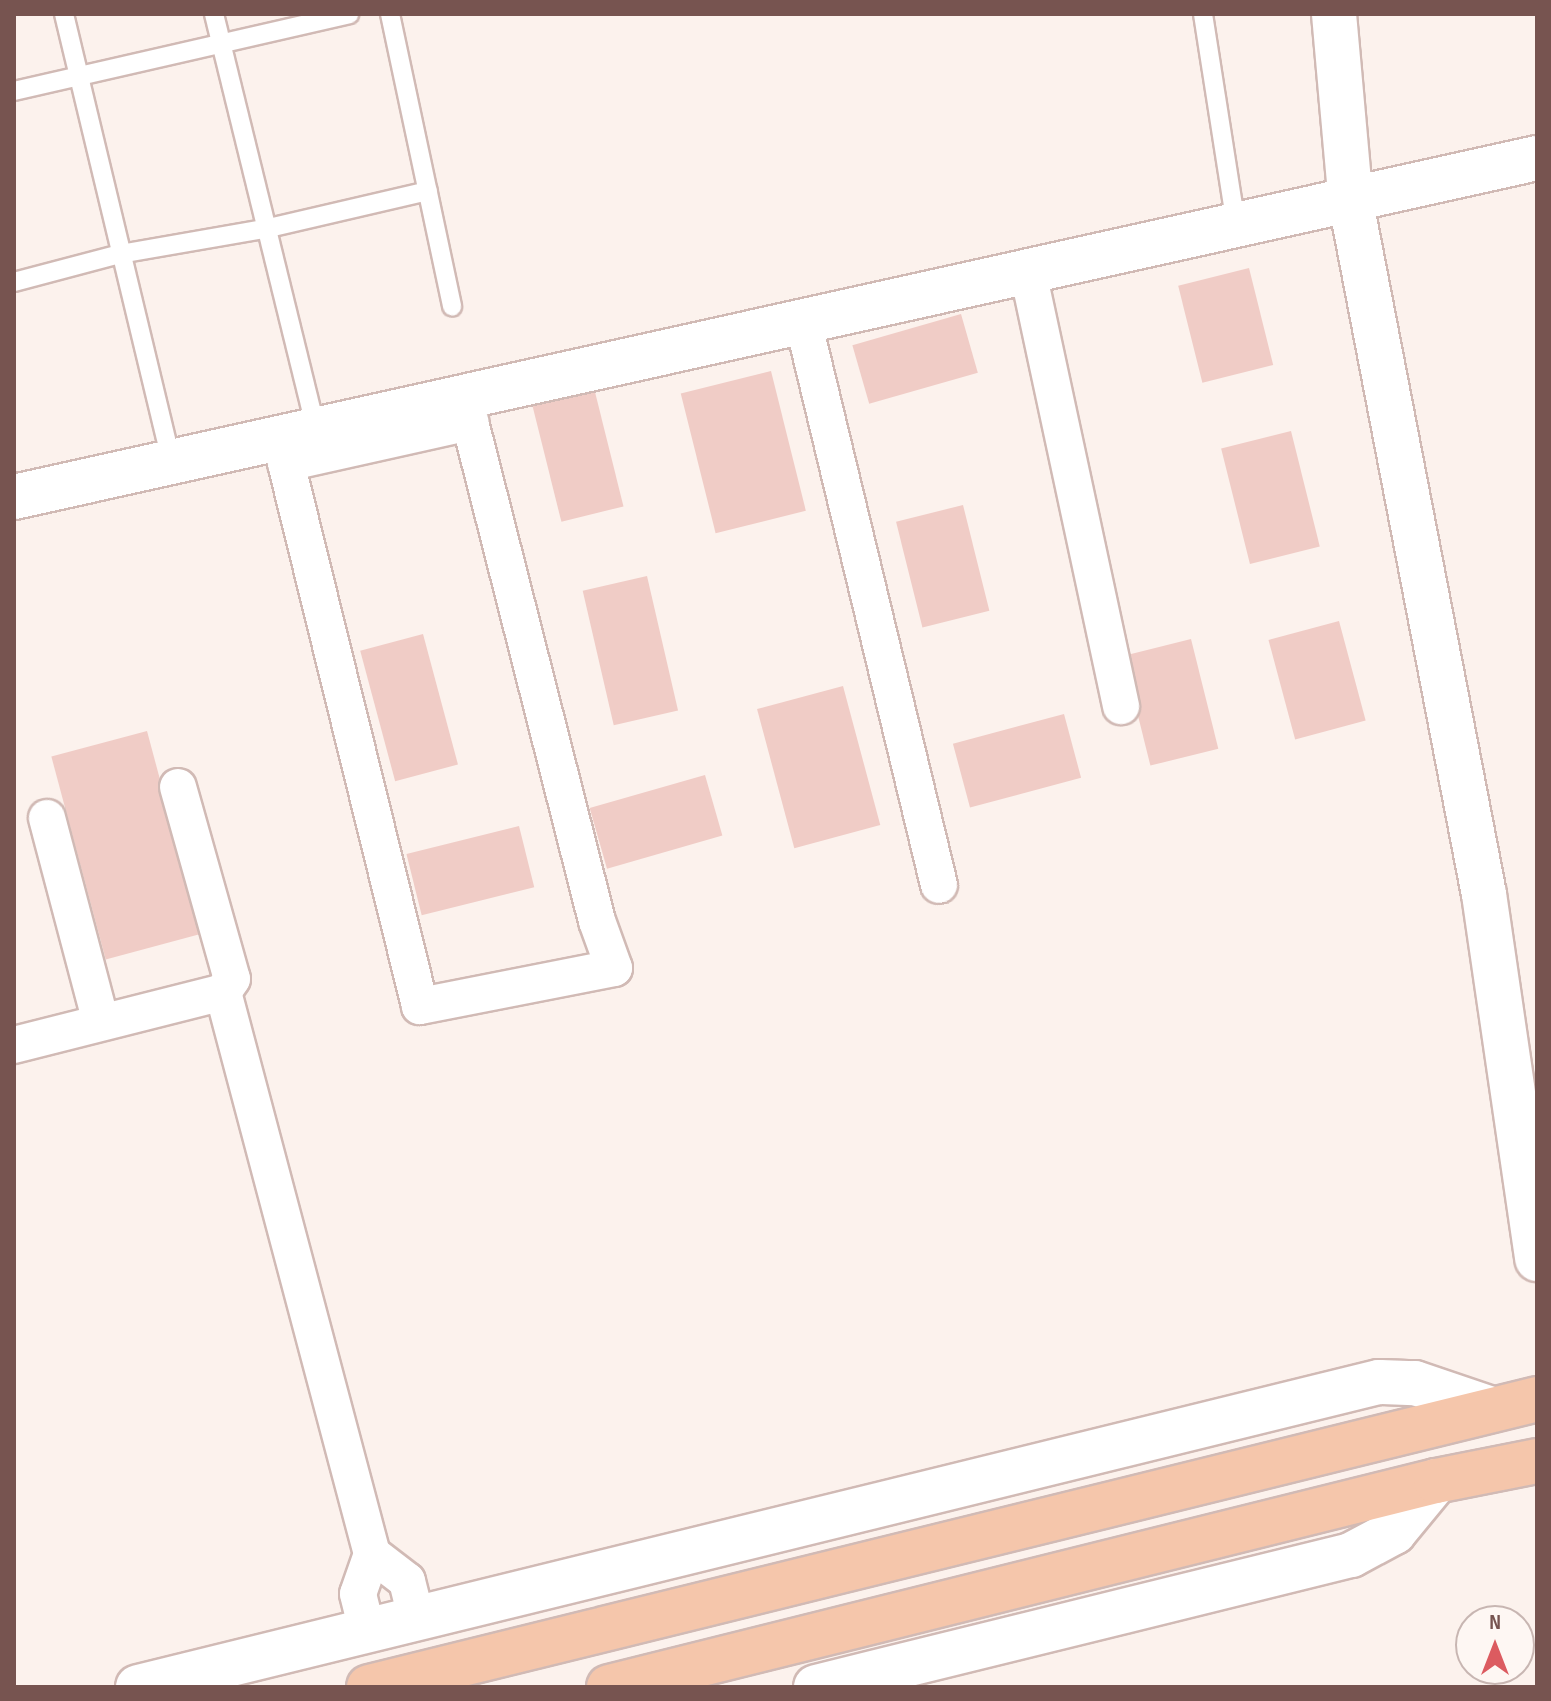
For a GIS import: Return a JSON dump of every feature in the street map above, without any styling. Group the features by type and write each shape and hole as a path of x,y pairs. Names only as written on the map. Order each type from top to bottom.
{"main road":[{"path":"369,1687 1537,1399"},
{"path":"609,1687 1436,1481 1537,1461"}],"street":[{"path":"1334,14 1351,203 1484,894 1537,1259"},
{"path":"14,497 316,428 379,427 470,422 597,921 614,968 420,1006 286,463 379,427 803,321 1351,203 1537,158"},
{"path":"1028,272 1121,706"},
{"path":"803,321 939,885"},
{"path":"14,1045 223,992 232,979 178,787"},
{"path":"47,818 101,1022"},
{"path":"223,992 372,1554 358,1594 367,1630"},
{"path":"138,1687 1379,1382 1415,1383 1492,1409"},
{"path":"816,1687 1351,1555 1379,1545 1394,1532 1436,1481"},
{"path":"372,1554 407,1581 416,1618"}],"lane":[{"path":"64,14 171,459"},
{"path":"214,14 316,428"},
{"path":"14,91 349,14"},
{"path":"390,14 452,306"},
{"path":"1203,14 1237,227"},
{"path":"14,282 120,254 269,228 428,191"}],"building":[{"path":"1249,268 1273,365 1202,383 1178,286"},
{"path":"961,314 978,373 869,404 852,345"},
{"path":"771,371 806,511 716,533 681,393"},
{"path":"594,388 624,506 561,522 532,403"},
{"path":"1291,431 1320,546 1250,564 1221,448"},
{"path":"963,505 989,611 922,627 896,522"},
{"path":"647,576 678,710 614,725 583,591"},
{"path":"1339,621 1366,720 1295,739 1268,640"},
{"path":"423,634 458,764 395,781 360,651"},
{"path":"1191,639 1218,749 1150,766 1123,656"},
{"path":"843,686 880,825 794,848 757,709"},
{"path":"1064,714 1081,778 970,808 953,744"},
{"path":"147,731 201,934 106,959 51,757"},
{"path":"705,775 722,836 607,869 590,808"},
{"path":"519,826 534,887 422,915 406,854"}]}
